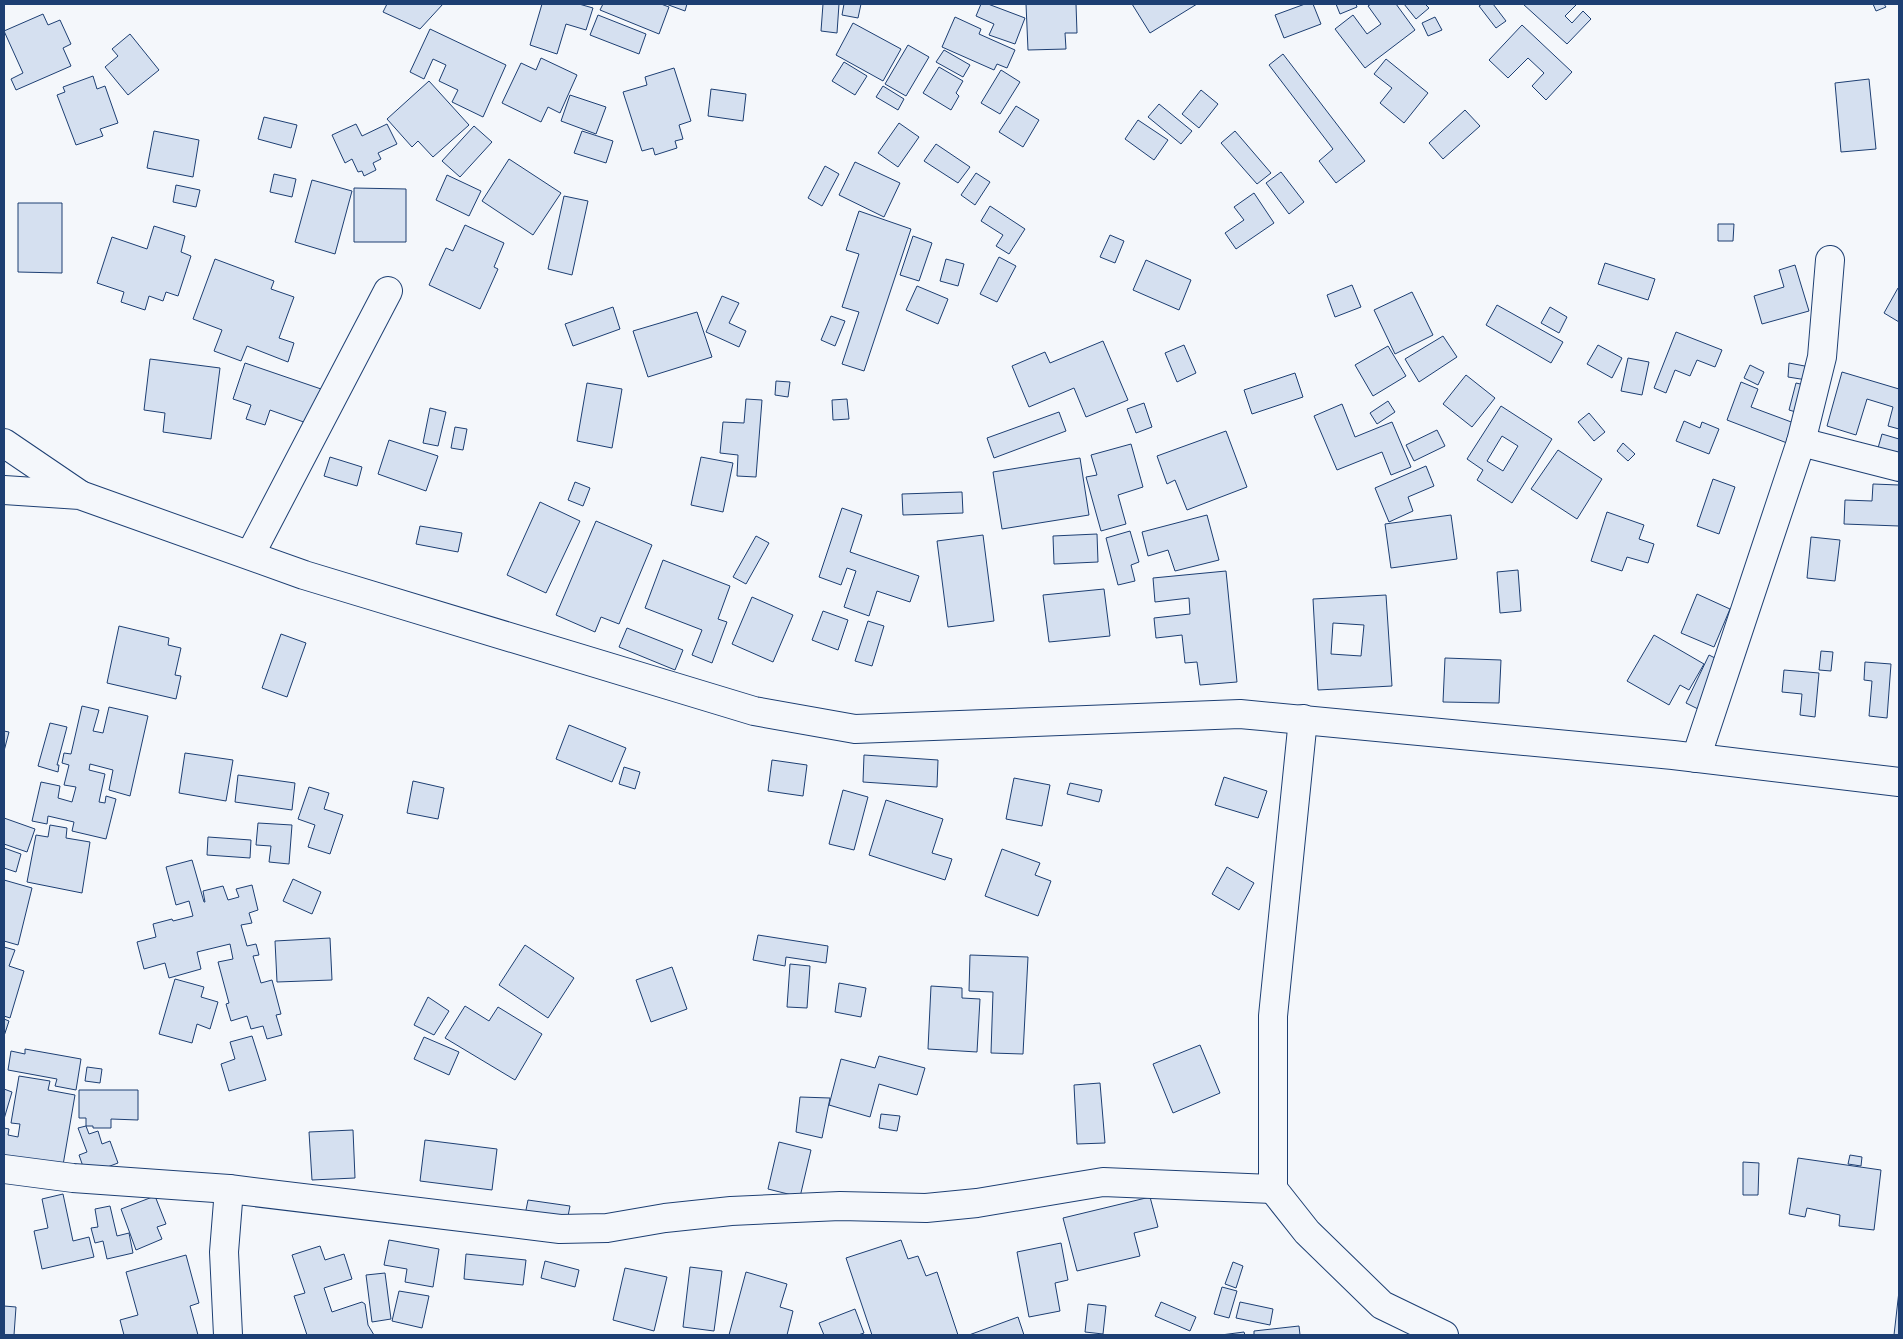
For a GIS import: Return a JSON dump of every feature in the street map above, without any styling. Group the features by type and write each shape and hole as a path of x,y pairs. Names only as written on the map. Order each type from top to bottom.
{"street":[{"path":"1696,758 1801,442 1822,357 1830,260"},
{"path":"250,555 388,291"},
{"path":"1801,442 1899,467"},
{"path":"4,443 80,495 304,575 754,711 855,729 1240,714 1696,758 1899,782"},
{"path":"4,490 80,495"},
{"path":"1303,719 1272,1016 1273,1189 1307,1232 1382,1305 1444,1335"},
{"path":"4,1168 73,1178 229,1188 560,1229 607,1228 665,1218 731,1211 840,1206 926,1208 977,1203 1103,1182 1273,1189"},
{"path":"228,1335 224,1252 229,1188"}],"building":[{"path":"387,4 443,4 420,29 383,12"},
{"path":"542,4 579,4 593,8 586,30 566,24 557,54 530,45"},
{"path":"603,4 661,4 669,7 659,34 600,10"},
{"path":"666,4 687,4 685,11"},
{"path":"823,4 839,4 837,33 821,31"},
{"path":"844,4 861,4 858,18 842,15"},
{"path":"981,4 988,4 1025,18 1015,44 989,35 994,24 976,16"},
{"path":"1026,4 1076,4 1077,33 1065,33 1066,49 1028,50"},
{"path":"1132,4 1197,4 1150,33"},
{"path":"1305,4 1313,4 1321,24 1284,38 1275,15"},
{"path":"1336,4 1356,4 1357,7 1340,14"},
{"path":"1371,4 1396,4 1415,30 1365,68 1335,29 1353,15 1367,34 1381,24 1368,6"},
{"path":"1404,4 1425,4 1429,8 1416,19"},
{"path":"1482,4 1493,4 1506,21 1496,28 1479,6"},
{"path":"1523,4 1577,4 1565,16 1572,23 1583,11 1591,19 1567,44"},
{"path":"1873,4 1884,4 1886,7 1876,11"},
{"path":"43,14 48,25 60,20 71,44 63,48 71,66 16,90 11,79 23,73 4,31"},
{"path":"598,15 646,34 639,54 590,35"},
{"path":"955,17 981,29 979,34 1015,50 1007,68 997,64 994,70 942,47"},
{"path":"1435,17 1442,30 1428,36 1422,23"},
{"path":"853,23 901,49 883,81 836,55"},
{"path":"1522,25 1572,72 1546,100 1532,86 1544,73 1528,58 1508,78 1489,60"},
{"path":"430,29 506,65 483,117 452,102 458,90 439,81 446,65 433,59 424,79 410,72"},
{"path":"130,34 159,70 128,95 105,67 118,56 112,49"},
{"path":"908,45 929,57 906,96 885,84"},
{"path":"944,50 970,65 963,77 936,62"},
{"path":"1283,54 1365,161 1336,183 1319,161 1333,149 1269,65"},
{"path":"541,58 577,75 560,113 548,107 541,122 502,103 521,63 536,70"},
{"path":"1386,59 1428,93 1404,123 1380,103 1392,88 1374,74"},
{"path":"844,62 867,76 855,95 832,81"},
{"path":"939,67 963,81 956,93 959,96 951,110 923,93"},
{"path":"674,68 691,121 679,125 683,139 675,141 677,148 655,155 653,148 642,151 623,92 647,85 645,77"},
{"path":"1001,70 1020,82 1000,114 981,103"},
{"path":"93,76 97,89 105,86 118,123 100,129 103,136 76,145 57,95 65,92 63,87"},
{"path":"1869,79 1876,149 1841,152 1835,83"},
{"path":"429,81 469,125 433,157 418,141 412,147 387,119"},
{"path":"883,86 904,99 898,110 876,97"},
{"path":"711,89 746,94 743,121 708,116"},
{"path":"1201,90 1218,104 1199,128 1182,114"},
{"path":"570,95 606,107 596,134 561,121"},
{"path":"1159,104 1192,131 1181,144 1148,117"},
{"path":"1016,106 1039,120 1023,147 999,132"},
{"path":"1465,110 1480,126 1443,159 1429,143"},
{"path":"264,117 297,125 291,148 258,139"},
{"path":"1138,120 1168,140 1154,160 1125,139"},
{"path":"899,123 919,137 898,167 878,153"},
{"path":"356,124 362,136 387,124 397,144 378,153 381,159 373,163 376,170 364,176 362,171 358,172 352,159 345,163 332,135"},
{"path":"474,126 492,142 460,177 442,161"},
{"path":"154,131 199,140 193,177 147,168"},
{"path":"582,131 613,141 606,163 574,153"},
{"path":"1235,131 1271,173 1257,184 1221,143"},
{"path":"936,144 970,167 958,183 924,161"},
{"path":"509,159 561,193 533,235 482,201"},
{"path":"855,162 900,183 884,217 839,195"},
{"path":"825,166 839,174 822,206 808,198"},
{"path":"1281,172 1304,202 1289,214 1266,183"},
{"path":"976,173 990,182 975,205 961,195"},
{"path":"274,174 296,179 292,197 270,192"},
{"path":"447,175 481,191 469,216 436,200"},
{"path":"312,180 352,191 335,254 295,242"},
{"path":"176,185 200,190 196,207 173,202"},
{"path":"354,188 406,189 406,242 354,242"},
{"path":"1254,193 1274,223 1236,249 1225,233 1244,220 1234,207"},
{"path":"564,196 588,201 572,275 548,269"},
{"path":"18,203 62,203 62,273 18,272"},
{"path":"990,206 1025,229 1009,254 996,246 1003,235 981,221"},
{"path":"859,211 911,229 864,371 842,364 859,312 842,307 859,254 846,250"},
{"path":"1718,224 1734,224 1733,241 1718,241"},
{"path":"465,225 504,243 494,267 498,269 480,309 429,285 446,248 453,251"},
{"path":"154,226 185,236 181,252 191,256 178,296 166,292 163,301 149,296 145,310 121,302 124,292 97,283 112,237 147,249"},
{"path":"1110,235 1124,241 1115,263 1100,257"},
{"path":"913,236 932,243 919,281 900,275"},
{"path":"999,257 1016,266 997,302 980,294"},
{"path":"215,259 274,281 271,289 294,297 279,338 294,343 288,362 247,346 241,361 214,351 222,330 193,319"},
{"path":"946,259 964,264 958,286 940,281"},
{"path":"1146,260 1191,280 1179,310 1133,290"},
{"path":"1605,263 1655,279 1648,300 1598,284"},
{"path":"1795,265 1809,311 1762,324 1754,296 1784,287 1779,270"},
{"path":"1352,285 1361,307 1335,317 1327,295"},
{"path":"917,286 948,299 938,324 906,310"},
{"path":"1899,289 1899,322 1884,313"},
{"path":"1412,292 1433,335 1395,354 1374,310"},
{"path":"722,296 739,303 729,323 746,331 739,347 706,332"},
{"path":"1497,305 1563,342 1551,363 1486,325"},
{"path":"613,307 620,329 573,346 565,324"},
{"path":"1550,307 1567,317 1559,333 1541,323"},
{"path":"697,312 712,357 648,377 633,331"},
{"path":"831,316 845,321 835,346 821,340"},
{"path":"1676,332 1722,350 1715,367 1697,360 1690,376 1675,370 1666,393 1654,388"},
{"path":"1443,336 1457,357 1419,382 1405,359"},
{"path":"1103,341 1128,400 1086,417 1074,388 1029,407 1012,366 1045,352 1050,363"},
{"path":"1184,345 1196,373 1177,382 1165,353"},
{"path":"1598,345 1622,358 1612,378 1587,364"},
{"path":"1388,346 1406,376 1373,396 1355,365"},
{"path":"1628,358 1649,362 1642,395 1621,391"},
{"path":"150,359 220,368 211,439 163,432 165,413 144,410"},
{"path":"245,363 324,390 312,425 270,410 265,425 246,419 251,405 233,399"},
{"path":"1789,363 1815,368 1813,381 1788,377"},
{"path":"1750,365 1764,372 1758,385 1744,378"},
{"path":"1842,372 1899,389 1899,429 1888,426 1893,407 1867,399 1856,435 1827,426"},
{"path":"1295,373 1303,397 1252,414 1244,390"},
{"path":"1466,375 1495,398 1472,427 1443,404"},
{"path":"776,381 790,382 788,397 775,395"},
{"path":"1741,382 1758,389 1751,407 1794,423 1787,443 1727,420"},
{"path":"587,383 622,389 612,448 577,441"},
{"path":"1796,383 1813,387 1806,415 1789,410"},
{"path":"746,399 762,400 756,477 737,476 738,455 720,453 723,422 744,423"},
{"path":"847,399 849,419 833,420 832,400"},
{"path":"1388,401 1395,412 1377,424 1370,413"},
{"path":"1144,403 1152,427 1136,433 1127,409"},
{"path":"1342,404 1355,437 1392,422 1411,467 1391,475 1382,452 1337,470 1314,416"},
{"path":"1501,406 1552,439 1512,503 1477,480 1483,470 1467,459","holes":["1502,436 1518,446 1503,471 1487,461"]},
{"path":"430,408 446,412 438,446 423,443"},
{"path":"1059,412 1066,431 994,458 987,438"},
{"path":"1589,413 1605,432 1594,441 1578,422"},
{"path":"1684,421 1700,428 1702,422 1719,429 1709,454 1676,441"},
{"path":"455,427 467,429 463,450 451,448"},
{"path":"1437,430 1445,446 1414,461 1406,445"},
{"path":"1226,431 1247,487 1187,510 1175,480 1167,484 1157,456"},
{"path":"1882,434 1899,439 1899,454 1878,448"},
{"path":"389,440 438,456 426,491 378,474"},
{"path":"1623,443 1635,454 1628,461 1617,451"},
{"path":"1131,444 1143,487 1118,495 1126,524 1101,531 1086,477 1097,475 1091,455"},
{"path":"1558,450 1602,479 1577,519 1531,489"},
{"path":"330,457 362,467 357,486 324,476"},
{"path":"701,457 733,463 723,512 691,505"},
{"path":"1080,458 1089,515 1002,529 993,472"},
{"path":"1426,466 1434,486 1408,497 1413,511 1389,522 1375,488"},
{"path":"1713,479 1735,487 1719,534 1697,526"},
{"path":"575,482 590,488 583,506 568,500"},
{"path":"1873,484 1899,485 1899,526 1844,524 1845,500 1872,501"},
{"path":"962,492 963,513 903,515 902,494"},
{"path":"540,502 580,521 546,593 507,575"},
{"path":"842,508 862,515 850,552 919,576 910,602 877,591 869,616 844,607 856,571 847,568 841,585 819,577"},
{"path":"1607,512 1644,525 1639,539 1654,544 1648,563 1627,557 1622,571 1591,561"},
{"path":"1207,515 1219,560 1175,571 1168,550 1148,556 1142,532"},
{"path":"1451,515 1457,559 1391,568 1385,524"},
{"path":"596,521 652,545 619,624 601,617 595,632 556,615"},
{"path":"420,526 462,533 458,552 416,544"},
{"path":"1130,531 1139,562 1131,565 1135,581 1118,585 1106,538"},
{"path":"1097,534 1098,562 1054,564 1053,536"},
{"path":"983,535 994,621 948,627 937,541"},
{"path":"756,536 769,543 746,584 733,577"},
{"path":"1811,537 1840,540 1835,581 1807,578"},
{"path":"663,560 730,586 718,619 727,622 712,663 692,655 702,630 645,608"},
{"path":"1518,570 1521,611 1500,613 1497,572"},
{"path":"1226,571 1237,682 1200,685 1197,662 1185,663 1182,635 1156,638 1154,618 1190,614 1189,598 1155,602 1153,578"},
{"path":"1104,589 1110,636 1049,642 1043,595"},
{"path":"1697,594 1730,609 1714,647 1681,633"},
{"path":"1386,595 1392,686 1318,690 1313,599","holes":["1333,623 1364,625 1361,656 1331,654"]},
{"path":"752,597 793,615 773,662 732,644"},
{"path":"823,611 848,620 838,650 812,640"},
{"path":"868,621 884,626 872,666 855,661"},
{"path":"119,626 169,638 168,645 181,648 175,675 181,676 176,699 107,683"},
{"path":"627,628 683,650 675,670 619,647"},
{"path":"281,634 306,643 287,697 262,688"},
{"path":"1654,635 1704,664 1689,690 1680,685 1669,705 1627,681"},
{"path":"1821,651 1833,652 1831,671 1819,670"},
{"path":"1709,655 1731,666 1708,714 1686,703"},
{"path":"1445,658 1501,660 1499,703 1443,702"},
{"path":"1865,662 1891,664 1887,718 1869,716 1872,681 1864,680"},
{"path":"1784,670 1819,673 1815,717 1800,715 1802,694 1782,692"},
{"path":"82,706 99,710 93,731 103,733 109,707 148,716 130,796 109,790 113,770 90,764 89,770 105,774 99,802 105,803 106,796 116,799 106,839 72,831 74,822 48,816 47,824 32,821 41,782 60,786 58,798 72,802 76,787 64,785 69,765 62,763 64,753 71,754"},
{"path":"50,723 67,727 57,765 59,765 58,772 38,766"},
{"path":"569,725 626,748 612,782 556,759"},
{"path":"4,731 9,732 4,751"},
{"path":"185,753 233,760 226,801 179,793"},
{"path":"864,755 938,760 937,787 863,782"},
{"path":"772,760 807,765 803,796 768,791"},
{"path":"624,767 640,772 635,789 619,784"},
{"path":"238,775 295,783 292,810 235,802"},
{"path":"1224,777 1267,791 1258,818 1215,805"},
{"path":"1014,778 1050,785 1042,826 1006,819"},
{"path":"413,781 444,788 438,819 407,813"},
{"path":"1070,783 1102,790 1099,802 1067,794"},
{"path":"309,787 329,793 324,809 343,815 330,854 308,847 315,825 298,819"},
{"path":"843,790 868,797 854,850 829,844"},
{"path":"886,800 943,819 932,853 952,859 945,880 869,855"},
{"path":"4,818 35,829 27,852 4,844"},
{"path":"258,823 292,825 289,864 269,862 271,846 256,845"},
{"path":"50,825 67,828 66,838 90,842 82,893 27,882 36,835 48,837"},
{"path":"208,837 251,840 250,858 207,855"},
{"path":"4,848 21,854 16,872 4,868"},
{"path":"1002,849 1040,863 1035,875 1051,881 1038,916 985,896"},
{"path":"192,860 204,902 203,891 223,886 228,900 239,897 236,889 252,885 258,910 249,913 252,923 241,925 247,946 256,944 259,955 253,956 261,983 272,980 281,1014 276,1015 282,1035 267,1039 263,1026 251,1029 247,1016 231,1021 226,1004 229,1003 218,962 233,959 230,944 197,952 201,969 169,978 165,963 144,969 137,942 156,937 153,924 193,916 189,901 176,905 166,867"},
{"path":"1227,867 1254,883 1239,910 1212,894"},
{"path":"293,879 321,892 312,914 283,901"},
{"path":"4,880 32,888 18,945 4,941"},
{"path":"758,935 828,946 826,963 786,957 785,966 753,960"},
{"path":"330,938 332,980 277,982 275,941"},
{"path":"525,945 574,978 548,1018 499,985"},
{"path":"4,947 15,950 9,966 24,971 10,1018 4,1016"},
{"path":"970,955 1028,957 1023,1054 991,1053 993,992 969,991"},
{"path":"790,964 810,966 807,1008 787,1007"},
{"path":"672,967 687,1009 651,1022 636,980"},
{"path":"175,979 204,987 201,997 218,1002 210,1029 197,1024 192,1043 159,1034"},
{"path":"839,983 866,988 861,1017 835,1012"},
{"path":"931,986 962,988 962,998 980,999 977,1052 928,1049"},
{"path":"428,997 449,1011 434,1035 414,1025"},
{"path":"465,1006 489,1021 498,1007 542,1034 515,1080 445,1038"},
{"path":"4,1019 9,1021 4,1036"},
{"path":"252,1036 266,1080 229,1091 221,1064 235,1059 230,1042"},
{"path":"424,1037 459,1052 449,1075 414,1059"},
{"path":"1200,1045 1220,1093 1173,1113 1153,1064"},
{"path":"25,1049 81,1059 76,1090 55,1086 57,1079 8,1070 11,1051 25,1054"},
{"path":"879,1056 925,1068 917,1095 879,1084 870,1117 829,1105 841,1059 875,1068"},
{"path":"87,1067 102,1069 100,1083 85,1081"},
{"path":"19,1076 50,1081 48,1090 75,1095 62,1171 4,1160 4,1128 9,1129 8,1135 18,1137 20,1124 11,1123"},
{"path":"1100,1083 1105,1143 1077,1144 1074,1085"},
{"path":"4,1089 12,1092 4,1119"},
{"path":"79,1090 138,1090 138,1120 111,1119 111,1128 86,1126 86,1118 79,1118"},
{"path":"800,1097 830,1098 822,1138 796,1132"},
{"path":"881,1114 900,1116 897,1131 879,1128"},
{"path":"86,1126 89,1134 98,1131 102,1144 110,1141 118,1163 86,1175 79,1155 87,1152 78,1128"},
{"path":"353,1130 355,1178 312,1180 309,1132"},
{"path":"425,1140 497,1149 492,1190 420,1181"},
{"path":"779,1142 811,1150 800,1197 768,1189"},
{"path":"1850,1155 1862,1157 1861,1166 1848,1164"},
{"path":"1798,1158 1881,1170 1874,1230 1839,1226 1840,1215 1807,1208 1805,1217 1789,1214"},
{"path":"1743,1162 1759,1163 1758,1195 1743,1195"},
{"path":"63,1194 73,1241 89,1237 94,1257 42,1269 34,1231 48,1228 42,1199"},
{"path":"155,1196 166,1224 157,1227 162,1239 136,1250 121,1209"},
{"path":"1150,1197 1158,1227 1134,1233 1140,1256 1077,1271 1063,1218"},
{"path":"528,1200 570,1206 567,1221 525,1215"},
{"path":"110,1206 117,1236 129,1233 133,1253 107,1259 103,1241 95,1243 91,1228 98,1227 95,1209"},
{"path":"389,1240 439,1249 433,1287 405,1282 407,1269 384,1265"},
{"path":"901,1240 908,1259 918,1256 926,1276 937,1272 958,1335 872,1335 846,1258"},
{"path":"1061,1243 1068,1280 1055,1283 1060,1311 1029,1317 1017,1252"},
{"path":"320,1246 325,1260 344,1254 352,1279 324,1288 332,1312 362,1302 365,1304 368,1325 374,1335 307,1335 294,1296 305,1293 292,1255"},
{"path":"466,1254 526,1260 523,1285 464,1279"},
{"path":"186,1255 199,1303 190,1306 198,1335 124,1335 120,1320 138,1315 126,1272"},
{"path":"545,1261 579,1270 575,1287 541,1278"},
{"path":"1233,1262 1243,1266 1236,1288 1225,1284"},
{"path":"690,1267 722,1271 714,1331 683,1327"},
{"path":"625,1268 667,1277 654,1331 613,1320"},
{"path":"746,1272 787,1284 780,1307 793,1311 787,1335 729,1335"},
{"path":"385,1273 391,1319 372,1322 366,1275"},
{"path":"1222,1287 1237,1291 1229,1318 1214,1314"},
{"path":"399,1291 429,1296 422,1328 392,1321"},
{"path":"1899,1291 1899,1335 1894,1335"},
{"path":"1161,1302 1196,1317 1190,1331 1155,1316"},
{"path":"1240,1302 1273,1309 1270,1325 1236,1318"},
{"path":"1088,1304 1106,1306 1103,1334 1085,1332"},
{"path":"4,1306 16,1307 14,1335 4,1335"},
{"path":"855,1309 864,1333 858,1335 824,1335 819,1323"},
{"path":"1018,1317 1024,1335 969,1335"},
{"path":"1299,1326 1300,1335 1254,1335 1254,1331"},
{"path":"1244,1332 1245,1335 1221,1335"}]}
